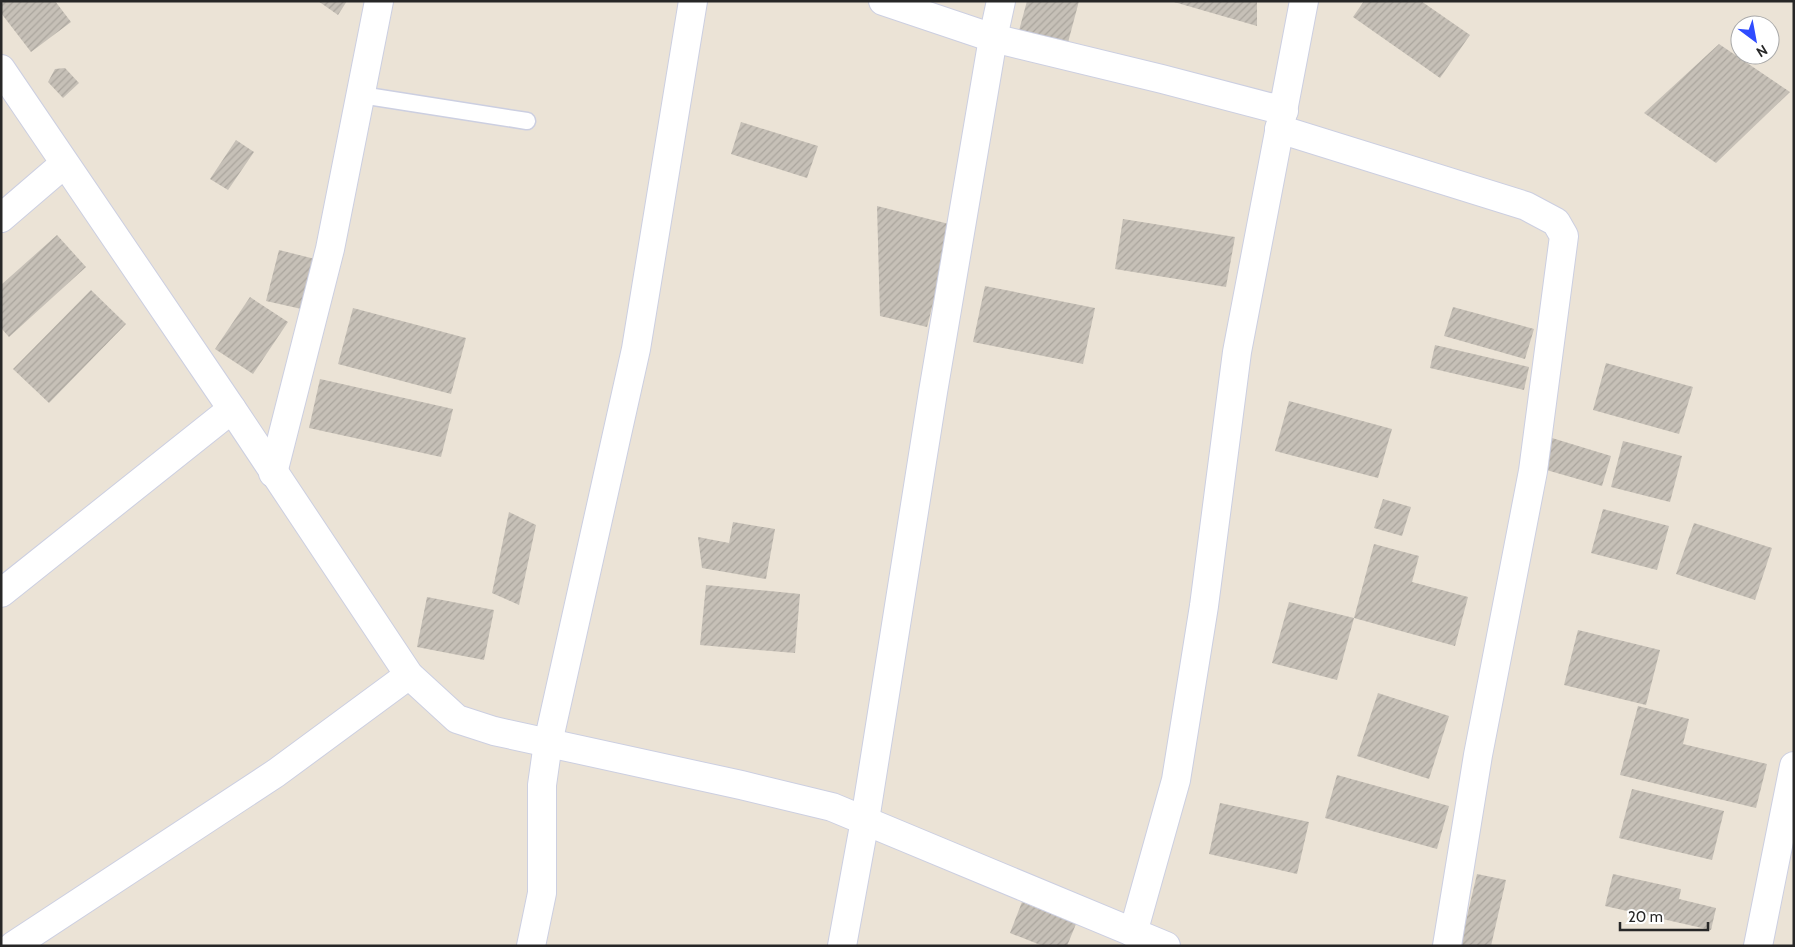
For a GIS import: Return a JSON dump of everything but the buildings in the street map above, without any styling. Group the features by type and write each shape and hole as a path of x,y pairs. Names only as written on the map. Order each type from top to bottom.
{"street":[{"path":"274,473 330,249 380,1"},
{"path":"531,946 542,893 542,785 548,743 636,349 693,1"},
{"path":"884,1 994,38 1152,77 1526,206 1556,222 1564,236 1533,471 1478,755 1447,946"},
{"path":"842,946 865,820 933,392 1001,1"},
{"path":"1133,933 1176,780 1204,606 1237,352 1304,1"},
{"path":"1,69 232,409 409,675 457,719 494,731 741,785 832,807 1166,946"},
{"path":"1,218 64,164"},
{"path":"1,593 232,409"},
{"path":"13,946 276,773 409,675"},
{"path":"1758,946 1794,766"}],"lane":[{"path":"361,95 527,122"}]}
